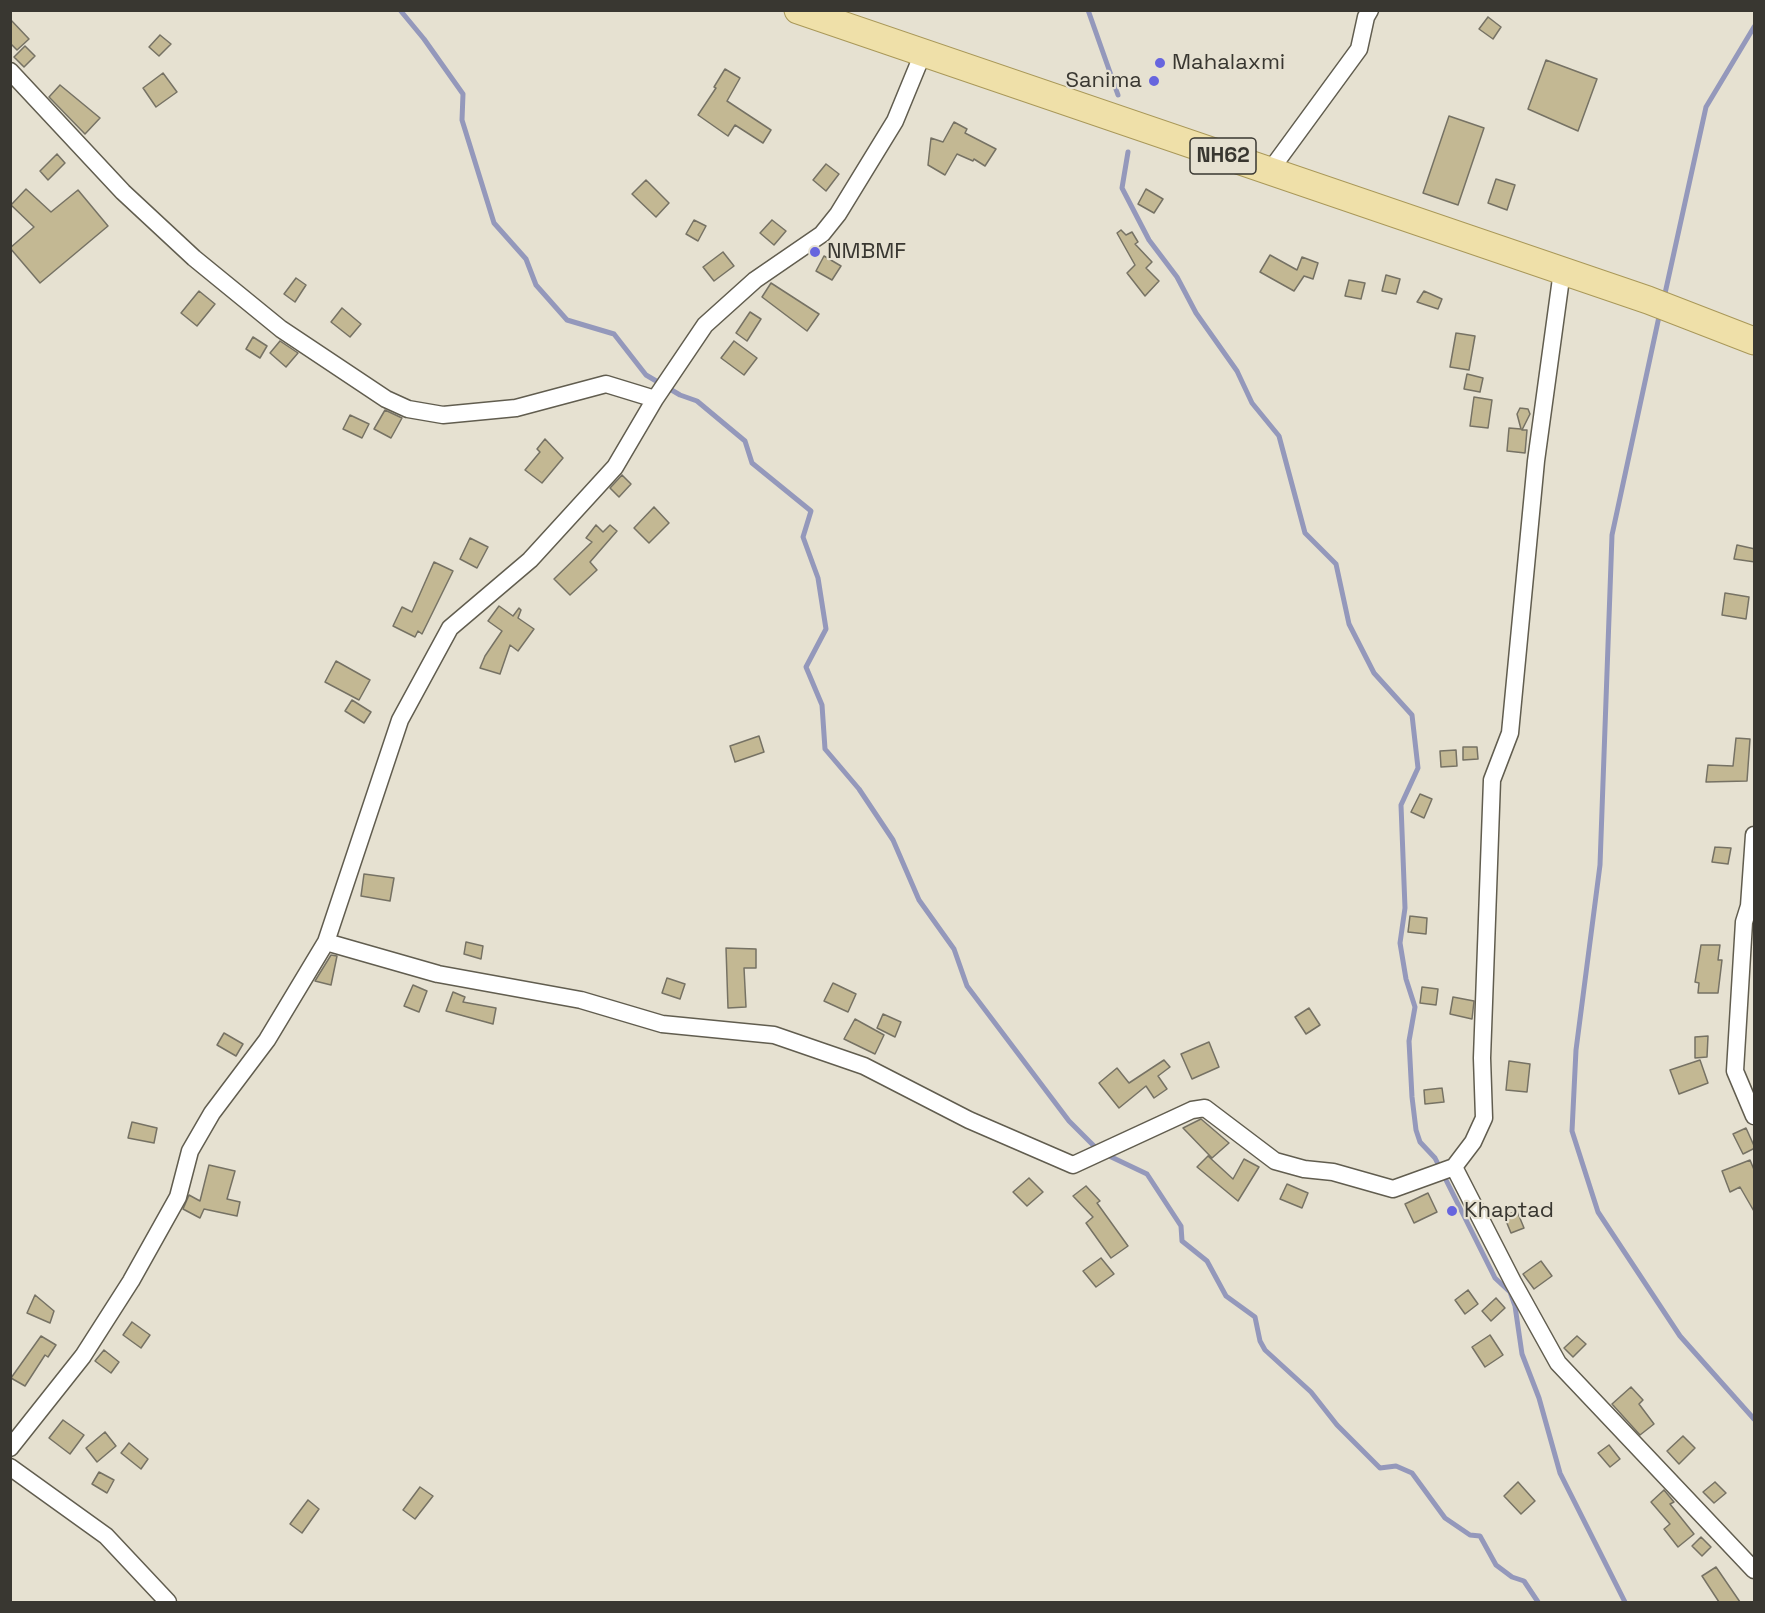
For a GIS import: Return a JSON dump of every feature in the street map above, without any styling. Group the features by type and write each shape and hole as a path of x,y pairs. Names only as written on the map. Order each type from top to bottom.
{"main road":[{"name":"NH62","path":"798,10 1648,300 1755,341"}],"street":[{"path":"1269,172 1359,49 1366,17 1370,10"},
{"path":"10,1448 83,1356 131,1281 178,1197 190,1151 212,1113 267,1040 326,942 400,720 450,628 530,560 615,467 661,390 705,325 755,280 822,234 838,214 895,121 923,53"},
{"path":"10,71 123,192 194,258 281,329 386,399 408,409 443,415 516,408 606,384 661,390"},
{"path":"326,942 438,974 580,1000 662,1024 774,1035 864,1066 969,1120 1074,1164 1192,1110 1205,1108 1275,1161 1304,1169 1333,1172 1393,1189 1450,1168 1473,1142 1484,1118 1482,1058 1492,780 1510,733 1536,461 1562,271"},
{"path":"1755,835 1752,907 1744,922 1736,1071 1755,1116"},
{"path":"1450,1168 1558,1362 1755,1570"},
{"path":"10,1467 106,1536 168,1602"}],"building":[{"path":"1488,17 1501,27 1493,39 1479,29"},
{"path":"10,19 29,39 17,50 10,43"},
{"path":"160,35 171,44 159,56 149,47"},
{"path":"25,46 35,56 24,67 14,57"},
{"path":"1546,60 1597,79 1578,131 1528,109"},
{"path":"725,69 740,78 727,101 771,130 763,143 735,125 728,136 698,115 716,88 714,87"},
{"path":"163,73 177,92 156,107 143,88"},
{"path":"60,85 100,118 85,134 49,97"},
{"path":"1449,116 1484,128 1458,205 1423,193"},
{"path":"954,122 967,129 965,133 996,149 985,166 974,159 973,161 957,154 945,175 928,165 931,138 943,142"},
{"path":"57,154 65,163 48,180 40,171"},
{"path":"826,164 839,174 826,191 813,180"},
{"path":"1496,179 1515,185 1507,210 1488,203"},
{"path":"646,180 669,203 656,217 632,194"},
{"path":"26,189 51,212 78,190 108,226 40,283 10,248 34,227 11,205"},
{"path":"1146,189 1163,199 1154,213 1138,204"},
{"path":"694,220 706,226 698,241 686,234"},
{"path":"772,220 786,231 774,245 760,233"},
{"path":"1121,230 1126,235 1132,232 1138,242 1135,244 1152,262 1146,268 1159,281 1145,296 1127,273 1135,265 1117,233"},
{"path":"723,252 734,266 714,281 703,267"},
{"path":"1270,255 1297,270 1302,257 1318,263 1313,279 1304,276 1294,291 1260,272"},
{"path":"824,256 841,266 832,280 816,271"},
{"path":"1386,275 1400,279 1396,294 1382,291"},
{"path":"296,278 306,285 295,302 284,294"},
{"path":"1349,280 1365,283 1361,299 1345,296"},
{"path":"771,283 819,314 807,331 762,297"},
{"path":"199,291 215,304 197,326 181,313"},
{"path":"1424,291 1442,299 1438,309 1417,302"},
{"path":"342,308 361,324 350,337 331,322"},
{"path":"750,312 761,319 747,341 736,333"},
{"path":"1456,333 1475,336 1469,370 1450,367"},
{"path":"253,337 267,346 260,358 246,349"},
{"path":"280,341 298,353 286,367 270,353"},
{"path":"734,341 757,358 744,375 721,358"},
{"path":"1467,374 1483,378 1480,392 1464,389"},
{"path":"1474,397 1492,400 1488,428 1470,426"},
{"path":"1520,408 1528,409 1530,414 1522,430 1527,430 1525,453 1507,451 1509,428 1521,429 1517,414"},
{"path":"385,410 402,418 391,438 374,429"},
{"path":"350,415 369,424 362,438 343,429"},
{"path":"545,439 563,458 542,483 525,470 540,452 537,449"},
{"path":"622,475 631,484 619,497 610,488"},
{"path":"654,507 669,523 649,543 634,528"},
{"path":"596,525 603,532 610,525 617,531 590,562 597,570 570,595 554,579 592,542 586,538"},
{"path":"470,538 488,547 477,568 460,559"},
{"path":"1737,545 1755,549 1755,562 1734,559"},
{"path":"434,562 453,571 422,634 418,631 415,637 393,626 402,607 412,612"},
{"path":"1725,593 1749,597 1746,619 1722,615"},
{"path":"499,606 513,616 519,608 521,610 518,618 534,629 518,651 510,645 500,674 480,668 485,656 502,631 488,621"},
{"path":"336,661 370,680 359,700 325,682"},
{"path":"352,700 371,712 364,723 345,711"},
{"path":"759,736 764,752 735,762 730,746"},
{"path":"1736,738 1750,739 1747,781 1706,782 1708,765 1733,766"},
{"path":"1463,747 1477,747 1478,759 1463,760"},
{"path":"1456,750 1457,766 1441,767 1440,751"},
{"path":"1420,794 1432,799 1424,818 1411,812"},
{"path":"1715,847 1731,848 1728,864 1712,862"},
{"path":"364,874 394,878 390,901 361,896"},
{"path":"1410,916 1427,918 1426,934 1408,932"},
{"path":"466,942 483,946 481,959 464,954"},
{"path":"1701,945 1720,945 1718,960 1722,960 1718,993 1698,993 1699,983 1695,982"},
{"path":"726,948 756,949 756,968 744,968 746,1007 728,1008"},
{"path":"331,955 337,956 331,985 315,981"},
{"path":"667,978 685,984 680,999 662,993"},
{"path":"833,983 856,994 848,1012 824,1001"},
{"path":"413,985 427,991 419,1012 404,1006"},
{"path":"1422,987 1438,989 1436,1005 1420,1003"},
{"path":"453,992 465,997 463,1002 496,1008 493,1024 446,1011"},
{"path":"1453,997 1474,1001 1472,1019 1450,1014"},
{"path":"1309,1008 1320,1025 1306,1034 1295,1017"},
{"path":"883,1014 901,1022 895,1037 877,1028"},
{"path":"855,1019 884,1035 875,1054 844,1039"},
{"path":"224,1033 243,1044 236,1056 217,1045"},
{"path":"1708,1036 1707,1057 1695,1058 1695,1037"},
{"path":"1209,1042 1219,1067 1192,1079 1181,1054"},
{"path":"1164,1060 1170,1067 1158,1076 1167,1089 1154,1098 1146,1086 1119,1108 1099,1083 1117,1068 1129,1083"},
{"path":"1700,1060 1708,1083 1679,1094 1670,1070"},
{"path":"1509,1061 1530,1064 1527,1092 1506,1090"},
{"path":"1442,1088 1444,1102 1425,1104 1424,1090"},
{"path":"1201,1119 1229,1143 1212,1158 1183,1128"},
{"path":"132,1122 157,1128 154,1143 128,1138"},
{"path":"1746,1128 1755,1148 1743,1154 1733,1134"},
{"path":"1208,1156 1233,1179 1244,1159 1259,1167 1238,1201 1197,1167"},
{"path":"1750,1160 1755,1172 1755,1213 1740,1187 1730,1192 1722,1171"},
{"path":"209,1165 235,1171 227,1199 240,1202 237,1216 204,1209 200,1218 183,1209 189,1195 200,1201"},
{"path":"1029,1178 1043,1192 1027,1206 1013,1192"},
{"path":"1287,1184 1308,1193 1302,1208 1280,1199"},
{"path":"1086,1186 1100,1201 1097,1203 1128,1246 1111,1258 1086,1223 1093,1217 1073,1196"},
{"path":"1428,1193 1437,1212 1414,1223 1405,1204"},
{"path":"1517,1211 1524,1228 1511,1233 1504,1216"},
{"path":"1101,1258 1114,1274 1096,1287 1083,1271"},
{"path":"1541,1261 1552,1276 1534,1289 1523,1274"},
{"path":"1468,1290 1478,1304 1465,1314 1455,1300"},
{"path":"35,1295 54,1311 50,1323 27,1313"},
{"path":"1496,1298 1505,1308 1491,1321 1482,1311"},
{"path":"132,1322 150,1335 141,1348 123,1335"},
{"path":"1490,1335 1503,1355 1485,1367 1472,1347"},
{"path":"41,1336 56,1345 48,1357 45,1355 25,1386 11,1378"},
{"path":"1577,1336 1586,1344 1573,1357 1564,1348"},
{"path":"104,1350 119,1362 111,1373 95,1361"},
{"path":"1631,1387 1643,1400 1639,1404 1654,1424 1640,1435 1612,1404"},
{"path":"63,1420 84,1435 70,1454 49,1438"},
{"path":"105,1432 116,1446 97,1462 86,1448"},
{"path":"1683,1436 1695,1448 1679,1464 1667,1451"},
{"path":"129,1443 148,1459 141,1469 121,1453"},
{"path":"1609,1445 1620,1459 1610,1467 1598,1453"},
{"path":"99,1472 114,1480 107,1493 92,1484"},
{"path":"1518,1482 1535,1501 1521,1514 1504,1496"},
{"path":"1715,1482 1726,1493 1714,1503 1703,1492"},
{"path":"420,1487 433,1496 415,1519 403,1510"},
{"path":"1664,1490 1674,1502 1670,1504 1694,1534 1678,1547 1664,1529 1670,1524 1651,1502"},
{"path":"308,1500 319,1509 302,1533 290,1524"},
{"path":"1701,1537 1711,1547 1702,1556 1692,1546"},
{"path":"1716,1567 1740,1602 1719,1602 1702,1576"}],"waterway":[{"path":"400,10 424,39 463,94 462,120 494,223 526,259 536,285 567,320 614,334 646,375 680,395 697,401 745,441 752,463 811,511 803,537 818,578 826,629 806,667 822,705 825,749 859,789 893,840 919,900 954,949 967,986 1069,1121 1097,1149"},
{"path":"1088,10 1118,95"},
{"path":"1664,298 1706,107 1754,27"},
{"path":"1128,152 1122,188 1149,240 1177,277 1196,313 1237,371 1252,403 1279,436 1305,533 1336,564 1349,624 1374,673 1412,715 1418,768 1401,805 1405,908 1400,943 1406,979 1415,1007 1409,1041 1416,1130 1420,1142 1435,1158 1495,1278 1510,1292 1515,1306 1522,1354 1539,1398 1560,1473 1625,1602"},
{"path":"1660,312 1612,535 1600,865 1576,1050 1572,1131 1598,1212 1680,1336 1754,1419"},
{"path":"1105,1154 1147,1174 1181,1226 1182,1241 1207,1261 1226,1296 1255,1317 1260,1341 1265,1350 1311,1392 1337,1425 1380,1468 1396,1466 1412,1473 1445,1518 1470,1535 1480,1536 1496,1565 1512,1577 1524,1581 1538,1602"}],"place":[{"name":"Mahalaxmi","path":"1160,63"},
{"name":"Sanima","path":"1154,81"},
{"name":"NMBMF","path":"815,252"},
{"name":"Khaptad","path":"1452,1211"}]}
